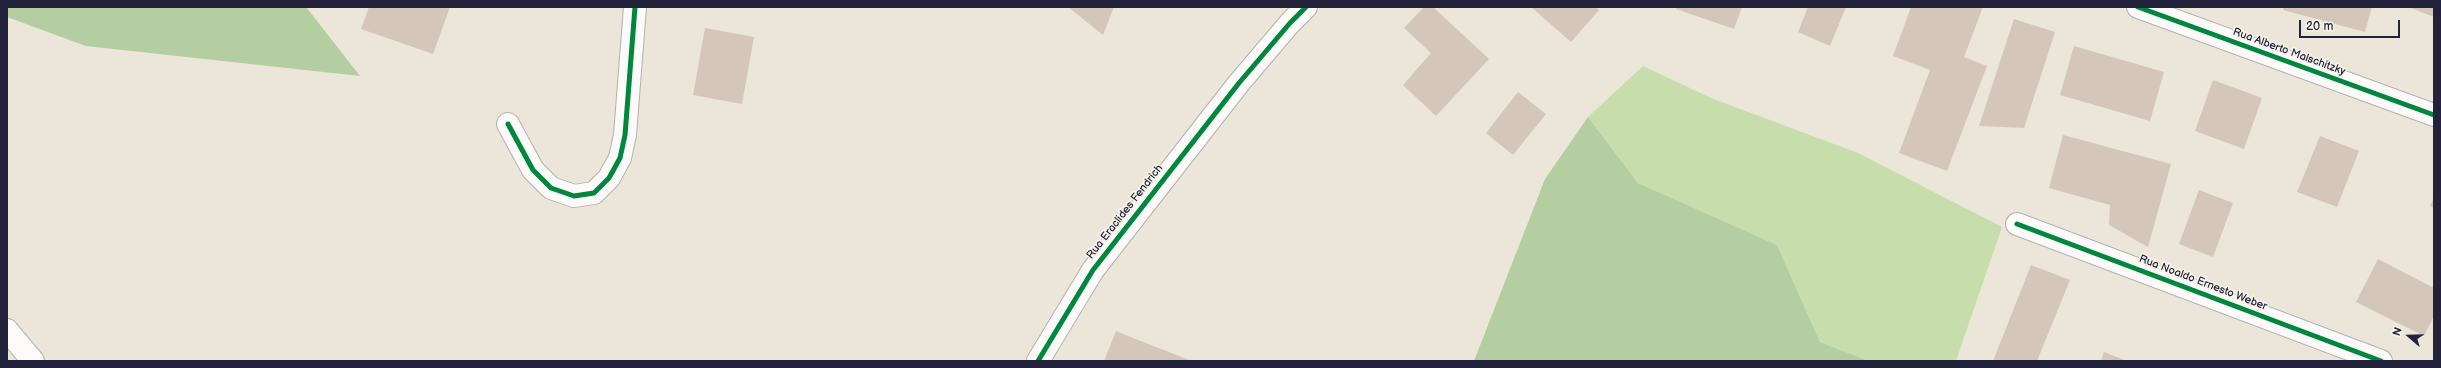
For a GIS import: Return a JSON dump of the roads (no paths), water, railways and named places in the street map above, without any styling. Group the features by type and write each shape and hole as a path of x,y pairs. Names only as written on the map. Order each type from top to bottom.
{"street":[{"path":"508,124 534,170 551,188 574,196 594,193 609,178 620,158 625,135 635,7"},
{"name":"Rua Eraclides Fendrich","path":"1038,361 1093,270 1239,83 1290,23 1306,7"},
{"name":"Rua Alberto Malschitzky","path":"2138,7 2434,115"},
{"name":"Rua Noaldo Ernesto Weber","path":"2017,224 2381,361"},
{"path":"7,330 33,361"}]}
